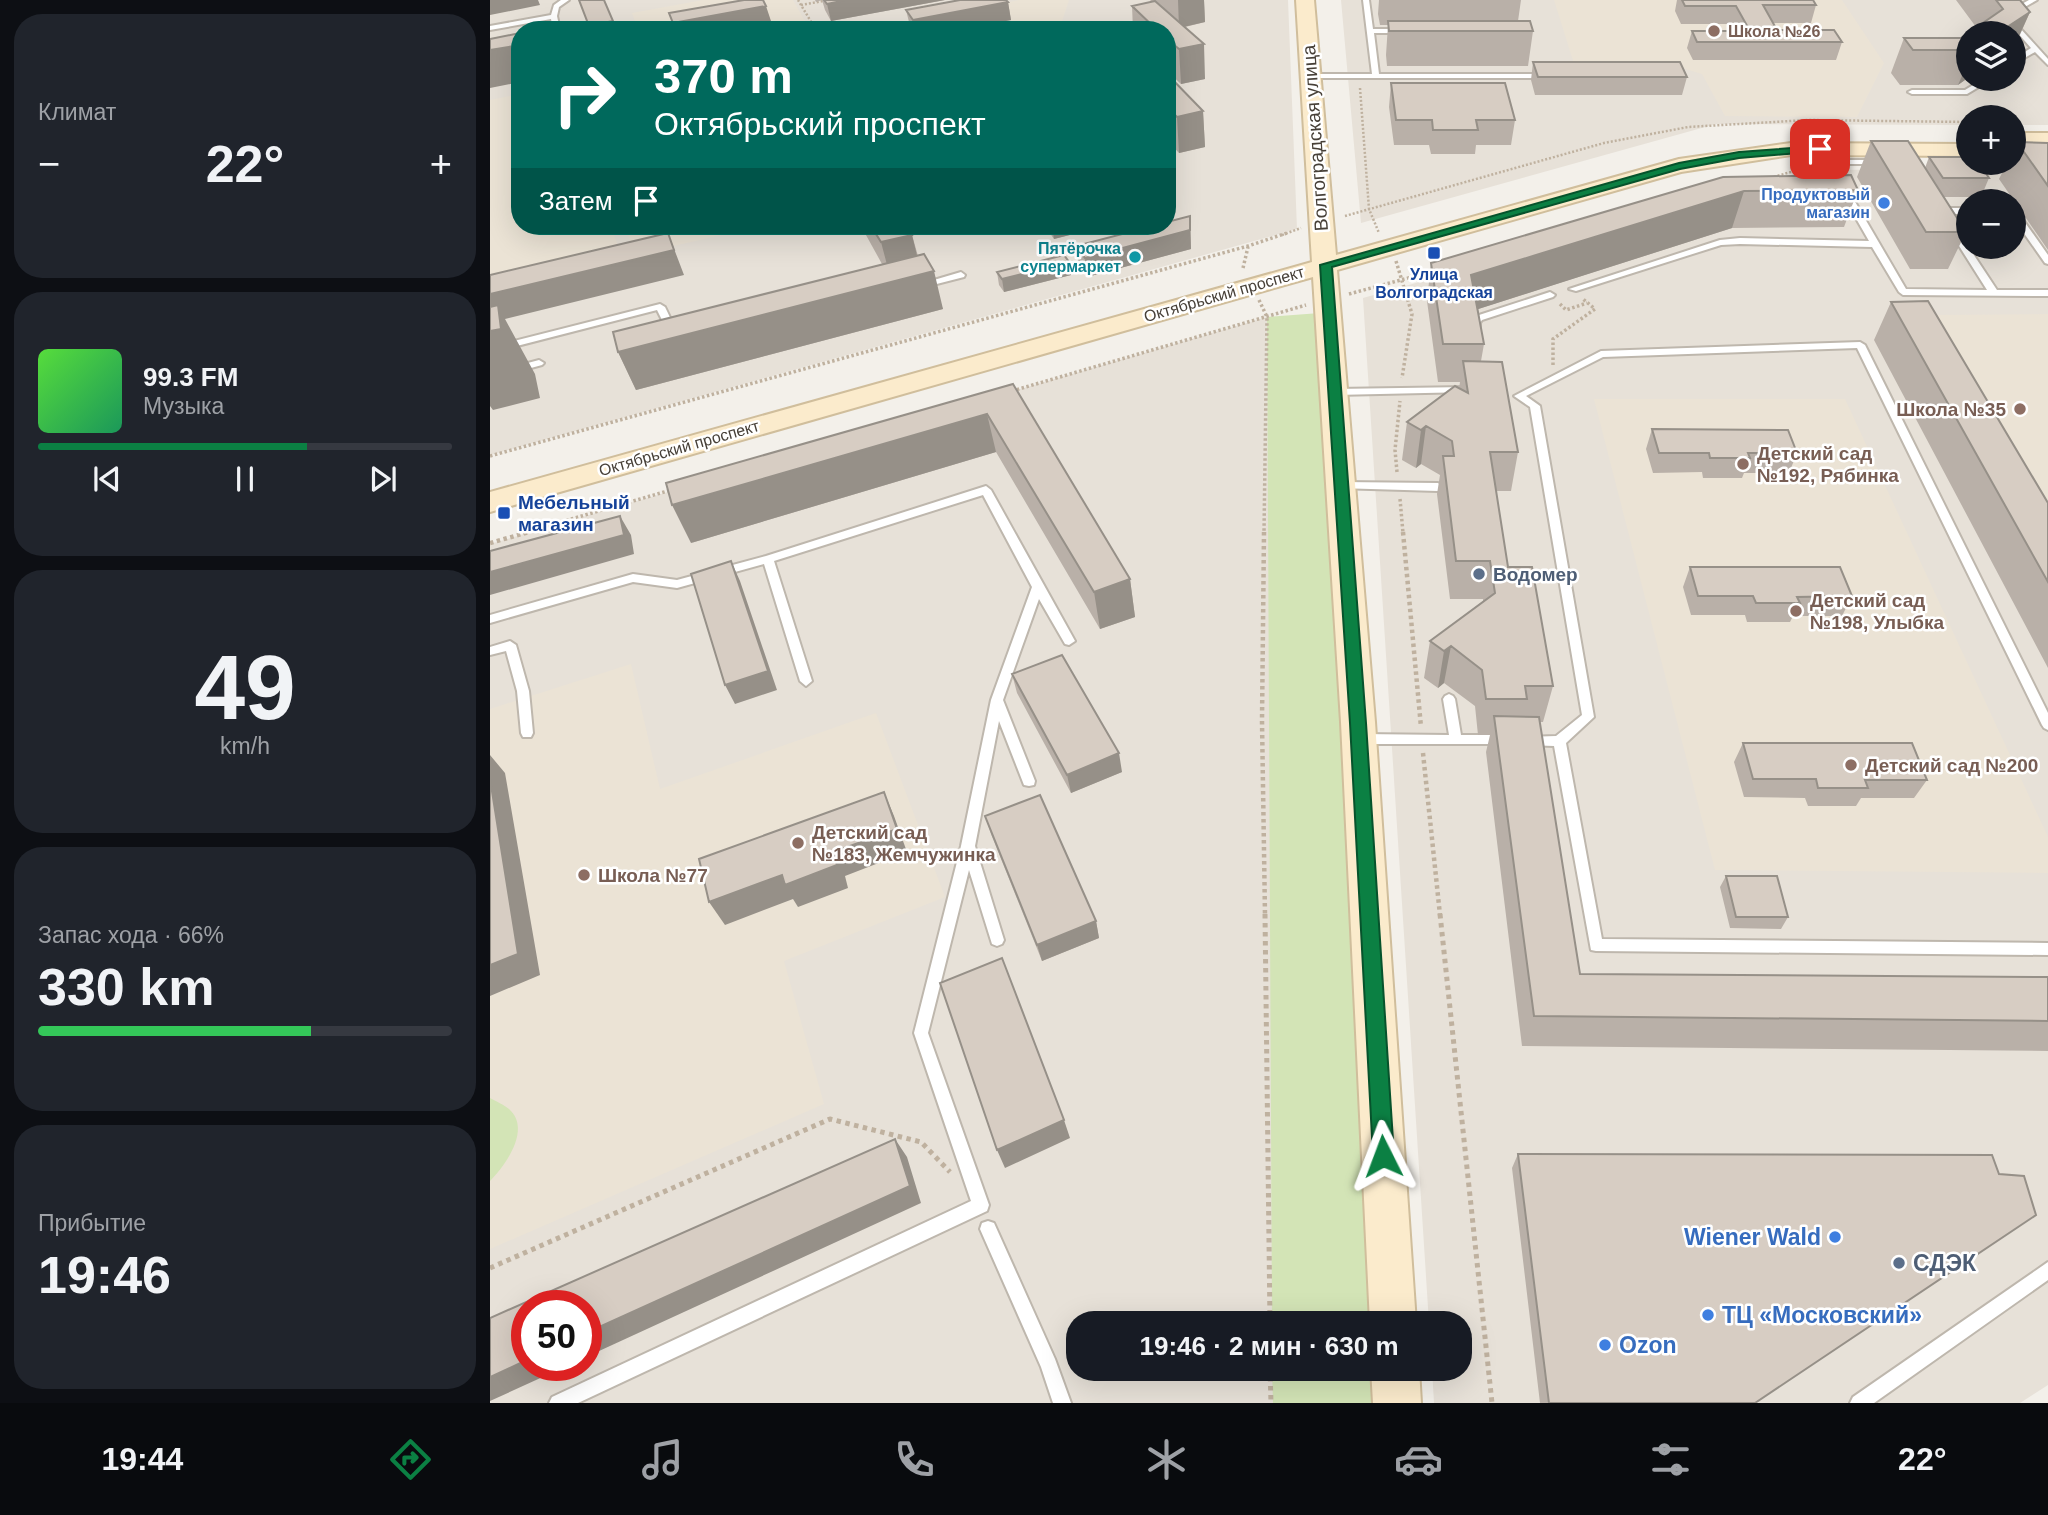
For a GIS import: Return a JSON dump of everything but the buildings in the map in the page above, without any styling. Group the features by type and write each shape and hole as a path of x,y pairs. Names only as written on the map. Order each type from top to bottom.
{"main road":[{"name":"Волгоградская улица","path":"1306,0 1359,739 1392,1311"},
{"name":"Октябрьский проспект","path":"490,502 1670,158 1731,147 1813,139 1956,139"},
{"path":"2026,139 2048,139"},
{"name":"Октябрьский проспект","path":"490,488 1325,259 1679,166 1739,155 1825,155 1956,150"},
{"path":"2026,150 2048,150"},
{"path":"1396,1381 1398,1403"}],"lane":[{"path":"555,21 556,6 566,0"},
{"path":"1366,0 1376,75"},
{"path":"2034,0 2005,15 2048,63"},
{"path":"527,21 554,16"},
{"path":"490,28 511,24"},
{"path":"1370,31 1410,31"},
{"path":"2026,55 2035,49"},
{"path":"1311,76 1552,76"},
{"path":"1912,92 1969,91"},
{"path":"1825,155 1885,162"},
{"path":"1825,155 1903,292 2048,293"},
{"path":"1956,211 1941,211 1956,234"},
{"path":"2026,230 2048,261"},
{"path":"1573,289 1720,243 1740,241 1874,244"},
{"path":"1972,259 1994,293"},
{"path":"907,288 961,275"},
{"path":"1479,349 1475,323 1479,318 1550,295"},
{"path":"490,350 660,307 678,346"},
{"path":"1359,739 1559,741 1588,717 1535,406 1513,395 1601,355 1860,345 2048,725"},
{"path":"490,376 539,363"},
{"path":"1335,392 1474,390"},
{"path":"1341,486 1438,487"},
{"path":"490,619 633,578 677,584 768,559 986,490 1069,640"},
{"path":"768,559 806,681"},
{"path":"558,1403 981,1205 921,1033 968,846 998,701 1038,587"},
{"path":"490,651 510,645 523,691 527,733"},
{"path":"1449,699 1456,740"},
{"path":"998,701 1030,781"},
{"path":"1559,741 1596,945 2048,949"},
{"path":"968,846 996,940"},
{"path":"988,1229 1049,1365 1062,1403"},
{"path":"1859,1403 2048,1270"}],"path":[{"path":"798,0 811,21"},
{"path":"801,5 829,0"},
{"path":"1359,75 1369,209 1379,233"},
{"path":"1345,216 1604,144 1688,127 1808,120 1956,122"},
{"path":"1763,180 1825,155"},
{"path":"490,456 1248,246 1297,229"},
{"path":"1243,268 1248,246"},
{"path":"1349,294 1443,268"},
{"path":"1403,279 1412,314 1395,450 1422,739 1492,1403"},
{"path":"1552,379 1553,339 1595,309 1573,289"},
{"path":"1550,295 1566,310 1588,303"},
{"path":"999,395 1317,302"},
{"path":"1267,317 1262,721 1270,1311"},
{"path":"490,543 678,488"},
{"path":"490,1268 830,1119 921,1142 981,1205"},
{"path":"1270,1381 1271,1403"}],"shaded area":[{"path":"490,0 1288,0 1297,229 490,455"},
{"path":"703,0 793,0 805,21 635,21 632,13"},
{"path":"1019,0 1069,0 1062,21 911,21"},
{"path":"1341,0 2048,0 2048,125 2026,125 2026,105 1956,105 1956,125 1716,124 1361,223"},
{"name":"Школа №26","path":"1554,0 1842,0 1884,63 1857,117 1725,116 1702,74 1682,68 1575,67"},
{"path":"511,96 511,235 614,235 622,258 490,290 490,100"},
{"path":"1956,169 1956,175 2026,175 2026,169 2048,169 2048,1385 2020,1403 1434,1403 1433,1381 1472,1381 1472,1311 1428,1311 1363,298 1813,170"},
{"path":"628,235 722,235 634,255"},
{"name":"Школа №35","path":"2048,314 2048,503 1936,315"},
{"path":"1267,317 1274,1311 1066,1311 1066,1381 1274,1381 1274,1403 490,1403 490,544"},
{"path":"1594,399 1845,399 2048,837 2048,873 1715,870"},
{"name":"Школа №77","path":"631,664 660,789 876,713 945,897 784,961 824,1104 490,1249 490,709"}],"green space":[{"path":"1320,313 1388,1311 1272,1311 1267,317"},
{"path":"490,1098 509,1109 518,1127 509,1157 490,1181"},
{"path":"1272,1381 1394,1381 1395,1403 1273,1403"}],"place":[{"name":"Школа №26","path":"1714,31"},
{"name":"Продуктовый магазин","path":"1884,203"},
{"name":"Улица Волгоградская","path":"1434,253"},
{"name":"Пятёрочка супермаркет","path":"1135,257"},
{"name":"Школа №35","path":"2020,409"},
{"name":"Детский сад №192, Рябинка","path":"1743,464"},
{"name":"Мебельный магазин","path":"504,513"},
{"name":"Водомер","path":"1479,574"},
{"name":"Детский сад №198, Улыбка","path":"1796,611"},
{"name":"Детский сад №200","path":"1851,765"},
{"name":"Детский сад №183, Жемчужинка","path":"798,843"},
{"name":"Школа №77","path":"584,875"},
{"name":"Wiener Wald","path":"1835,1237"},
{"name":"СДЭК","path":"1899,1263"},
{"name":"ТЦ «Московский»","path":"1708,1315"},
{"name":"Ozon","path":"1605,1345"}],"route":[{"path":"1383,1156 1358,723 1326,265 1679,166 1739,155 1791,149 1820,149"}]}
